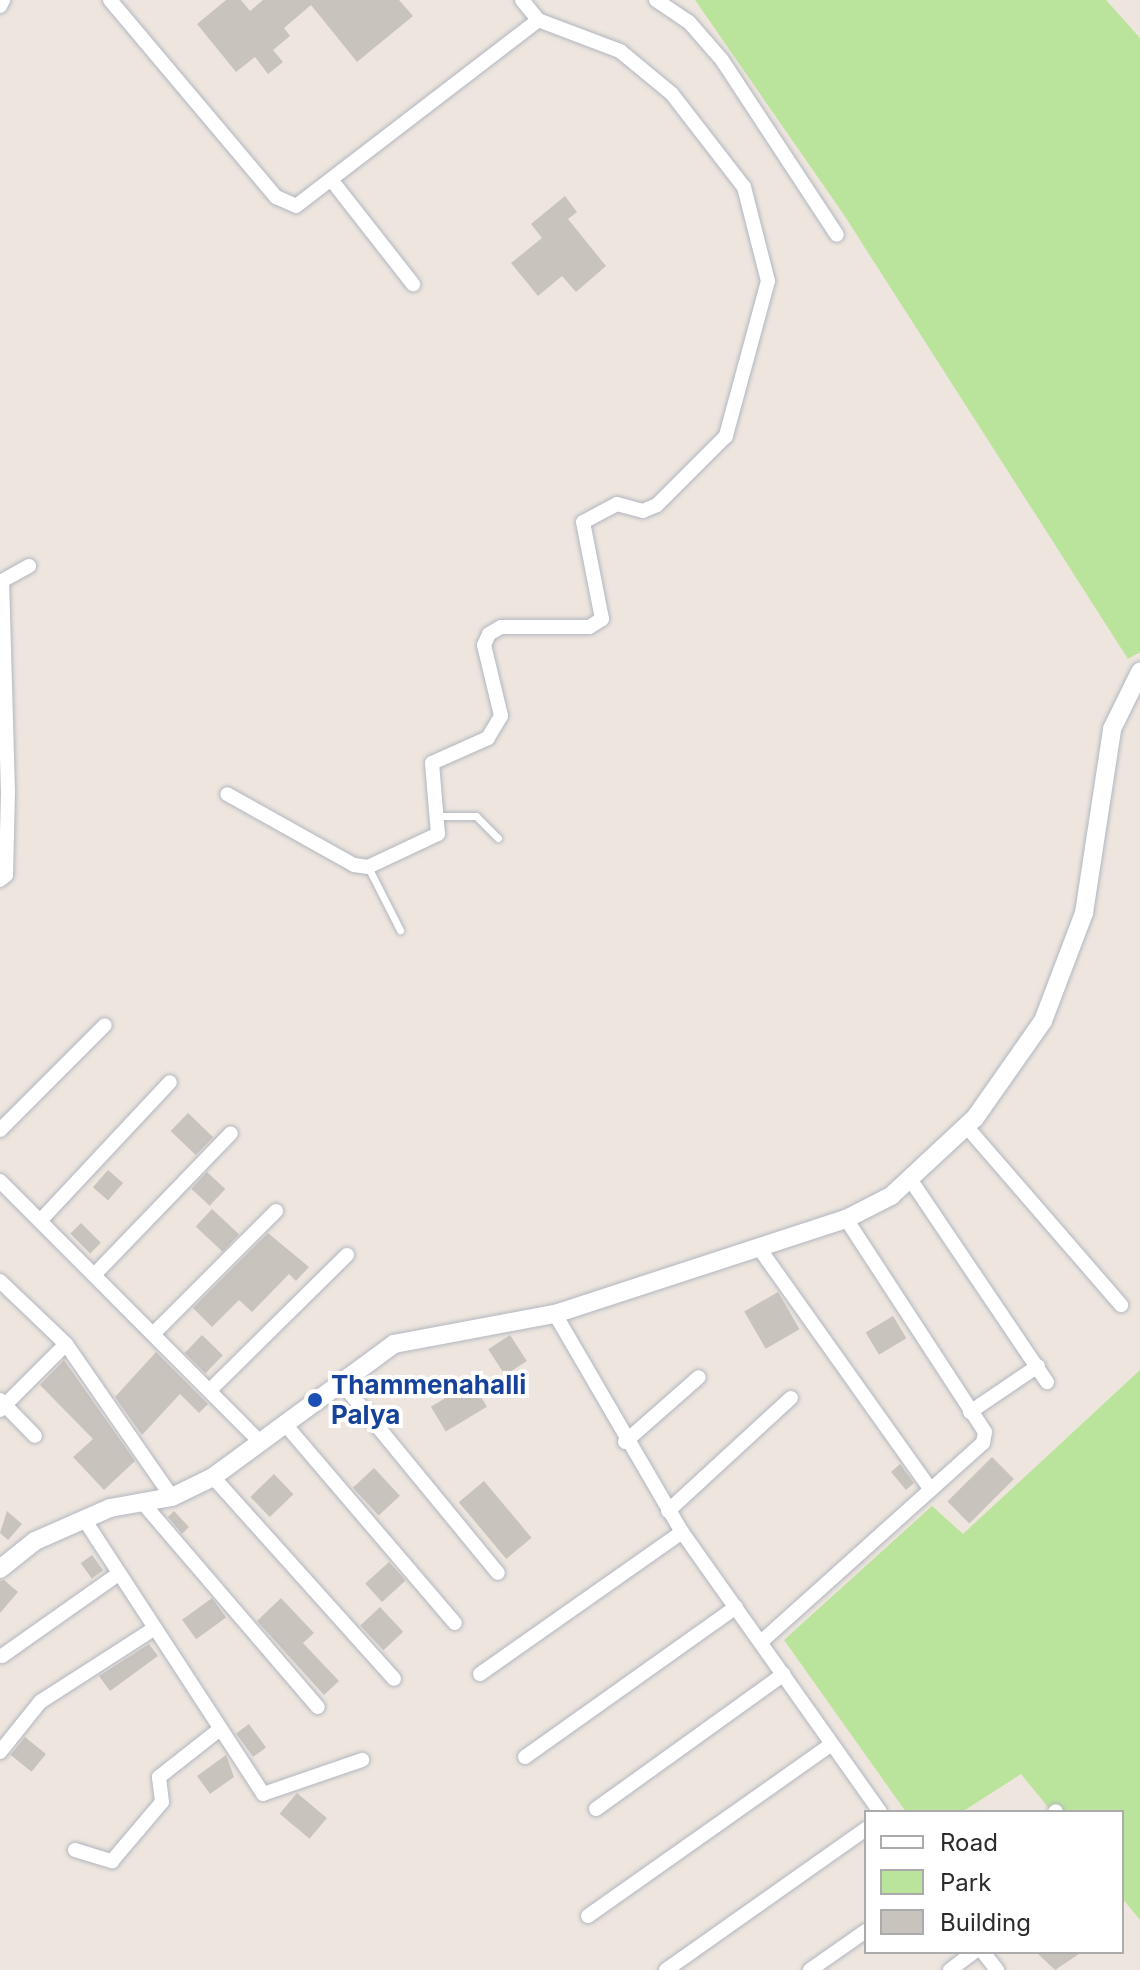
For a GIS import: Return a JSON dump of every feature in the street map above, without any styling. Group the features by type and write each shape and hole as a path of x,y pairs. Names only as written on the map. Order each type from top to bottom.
{"street":[{"path":"0,6 3,0"},
{"path":"110,0 276,197 296,206 333,182 538,20"},
{"path":"227,794 368,867 438,834 432,763 488,738 501,716 484,645 489,634 501,627 589,627 602,619 583,522 617,504 643,511 657,505 695,475 726,436 766,308 761,241 744,187 716,145 672,94 620,51 538,20 522,0"},
{"path":"656,0 689,22 722,60 837,235"},
{"path":"333,182 413,284"},
{"path":"0,880 6,875 8,793 2,581 29,566"},
{"path":"0,1569 35,1541 84,1519 142,1502 172,1497 213,1477 394,1344 555,1314 846,1219 910,1179 966,1126 1043,1021 1079,927 1112,729 1140,672"},
{"path":"0,1130 105,1025"},
{"path":"40,1221 170,1082"},
{"path":"966,1126 1121,1305"},
{"path":"96,1273 231,1133"},
{"path":"910,1179 1047,1382"},
{"path":"0,1181 96,1273 260,1442"},
{"path":"153,1334 276,1211"},
{"path":"761,1642 929,1487 983,1443 985,1432 846,1219"},
{"path":"759,1248 929,1487"},
{"path":"211,1389 347,1255"},
{"path":"0,1281 66,1344 172,1497"},
{"path":"555,1314 625,1442 668,1511 879,1810"},
{"path":"35,1436 2,1405 66,1344"},
{"path":"970,1412 1038,1366"},
{"path":"625,1442 699,1377"},
{"path":"341,1382 498,1573"},
{"path":"668,1511 791,1398"},
{"path":"284,1423 455,1623"},
{"path":"213,1477 394,1679"},
{"path":"142,1502 318,1707"},
{"path":"84,1519 150,1631 263,1794 362,1760"},
{"path":"480,1674 682,1532"},
{"path":"2,1656 117,1575"},
{"path":"525,1757 736,1607"},
{"path":"0,1752 40,1702 150,1631"},
{"path":"596,1809 784,1674"},
{"path":"75,1850 112,1861 162,1802 159,1777 219,1730"},
{"path":"588,1916 830,1745"},
{"path":"666,1970 864,1830"},
{"path":"810,1970 864,1932"},
{"path":"950,1970 971,1954"},
{"path":"985,1954 997,1970"}],"lane":[{"path":"437,816 476,816 498,838"},
{"path":"368,867 400,930"}],"green space":[{"path":"695,0 1106,0 1140,38 1140,652 1128,659 844,215"},
{"path":"1140,1370 1140,1920 1124,1900 1124,1810 1050,1810 1021,1774 965,1810 905,1810 784,1640 932,1506 963,1534"}],"building":[{"path":"226,0 241,0 250,11 263,0 399,0 413,16 357,62 311,5 284,28 290,36 273,50 283,62 268,74 255,57 236,72 197,24"},
{"path":"565,196 577,212 568,219 606,266 576,292 562,276 538,296 511,263 542,238 531,224"},
{"path":"188,1113 213,1137 196,1155 171,1131"},
{"path":"108,1170 123,1183 108,1200 93,1187"},
{"path":"207,1172 225,1189 210,1206 191,1189"},
{"path":"212,1209 239,1234 223,1252 196,1227"},
{"path":"81,1223 101,1243 90,1253 70,1234"},
{"path":"268,1233 309,1267 296,1281 289,1274 252,1312 239,1300 212,1327 193,1308"},
{"path":"778,1292 799,1329 766,1349 744,1312"},
{"path":"893,1316 906,1338 879,1355 866,1332"},
{"path":"202,1335 223,1355 205,1373 185,1353"},
{"path":"510,1335 527,1361 505,1375 488,1349"},
{"path":"156,1352 208,1404 199,1413 180,1394 142,1435 115,1397"},
{"path":"64,1360 135,1461 104,1490 73,1457 93,1439 40,1385"},
{"path":"472,1382 487,1407 446,1432 431,1407"},
{"path":"992,1457 1014,1479 969,1523 947,1502"},
{"path":"900,1464 914,1483 906,1490 891,1472"},
{"path":"374,1468 400,1496 379,1516 353,1488"},
{"path":"274,1474 293,1494 270,1517 250,1497"},
{"path":"484,1481 532,1538 506,1559 459,1502"},
{"path":"7,1511 22,1524 8,1540 0,1533"},
{"path":"174,1511 189,1527 182,1534 168,1517"},
{"path":"92,1555 103,1570 92,1579 81,1563"},
{"path":"389,1562 406,1581 382,1602 365,1583"},
{"path":"4,1580 18,1592 0,1613 0,1581"},
{"path":"212,1598 226,1617 196,1639 182,1620"},
{"path":"281,1598 314,1633 303,1643 339,1681 324,1695 257,1621"},
{"path":"380,1607 403,1632 383,1650 360,1625"},
{"path":"149,1644 158,1656 110,1691 99,1676"},
{"path":"249,1724 266,1747 253,1757 236,1733"},
{"path":"25,1737 46,1754 32,1772 11,1755"},
{"path":"226,1755 234,1777 210,1794 197,1776"},
{"path":"297,1793 327,1818 310,1839 280,1814"},
{"path":"1038,1954 1079,1954 1055,1970"}],"place":[{"name":"Thammenahalli Palya","path":"315,1400"}]}
